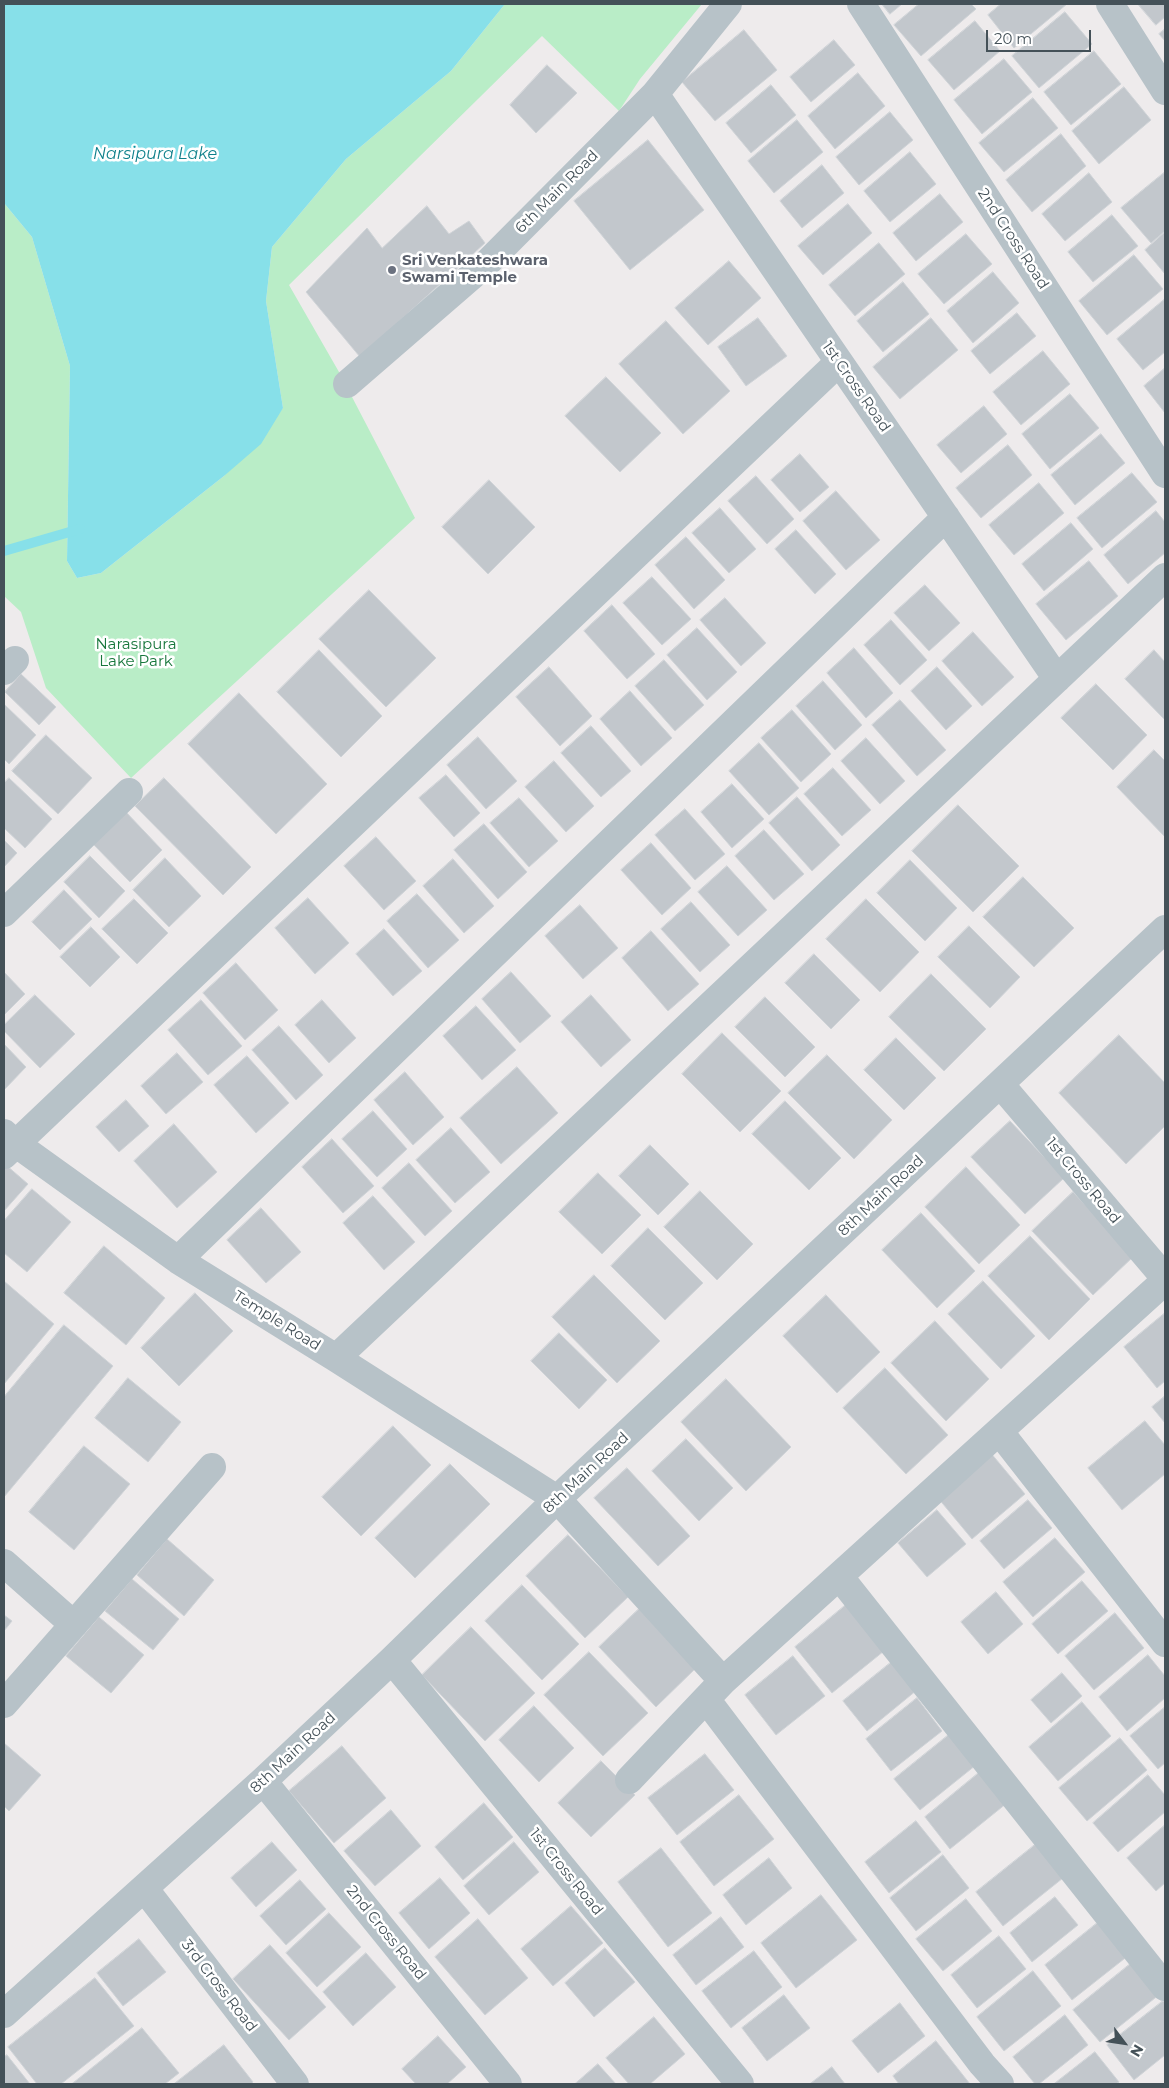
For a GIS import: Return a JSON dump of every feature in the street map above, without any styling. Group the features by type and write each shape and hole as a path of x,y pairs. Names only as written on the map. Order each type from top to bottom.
{"street":[{"name":"6th Main Road","path":"346,384 488,262 654,94 728,4"},
{"name":"2nd Cross Road","path":"861,4 1165,474"},
{"path":"1110,4 1165,91"},
{"name":"1st Cross Road","path":"654,94 1056,679"},
{"path":"7,1144 839,362"},
{"path":"178,1260 946,517"},
{"path":"336,1358 1165,576"},
{"path":"4,913 129,792"},
{"name":"8th Main Road","path":"4,2014 263,1781 392,1660 557,1499 1001,1085 1165,929"},
{"name":"1st Cross Road","path":"1001,1085 1165,1279"},
{"name":"Temple Road","path":"7,1144 178,1260 557,1499 715,1690 982,2064 1000,2084"},
{"path":"629,1780 715,1690 1165,1279"},
{"path":"999,1431 1165,1643"},
{"path":"4,1704 212,1467"},
{"path":"4,1563 73,1624"},
{"path":"839,1576 1165,1987"},
{"name":"1st Cross Road","path":"392,1660 740,2084"},
{"name":"2nd Cross Road","path":"263,1781 508,2084"},
{"name":"3rd Cross Road","path":"144,1888 295,2084"}],"green space":[{"name":"Narasipura Lake Park","path":"505,4 702,4 640,79 619,111 542,36 289,285 339,372 415,518 131,778 46,688 21,612 4,596 4,203 32,237 70,366 67,561 77,578 101,573 224,476 283,408 266,301 272,247 346,159 451,71"}],"water":[{"name":"Narsipura Lake","path":"4,4 505,4 451,71 346,159 272,247 266,301 283,408 261,444 224,476 101,573 77,578 67,561 70,366 32,237 4,203"}],"building":[{"path":"882,4 902,4 890,14"},
{"path":"919,4 971,4 976,9 921,56 894,25"},
{"path":"1001,4 1067,4 1014,48 988,15"},
{"path":"1138,4 1165,4 1165,17 1156,25"},
{"path":"1065,12 1092,44 1039,88 1012,56"},
{"path":"975,21 1000,51 954,90 928,60"},
{"path":"1165,29 1165,41 1159,34"},
{"path":"744,30 777,70 715,121 682,82"},
{"path":"834,40 855,65 811,102 790,77"},
{"path":"1094,51 1121,84 1071,125 1044,92"},
{"path":"1004,59 1032,92 982,134 954,100"},
{"path":"547,65 577,93 536,133 510,105"},
{"path":"858,73 885,106 835,149 808,116"},
{"path":"771,85 796,115 751,153 726,123"},
{"path":"1124,87 1151,120 1099,164 1072,131"},
{"path":"1033,98 1058,128 1004,172 979,143"},
{"path":"890,112 913,140 859,185 836,157"},
{"path":"797,120 823,152 774,193 748,161"},
{"path":"1061,134 1086,166 1032,212 1006,180"},
{"path":"648,140 704,210 630,270 574,201"},
{"path":"910,152 936,184 890,222 864,191"},
{"path":"822,165 844,193 802,228 780,201"},
{"path":"1165,172 1165,231 1151,243 1121,208"},
{"path":"1089,173 1112,202 1065,241 1042,214"},
{"path":"940,194 963,222 916,261 893,233"},
{"path":"848,204 872,233 823,275 798,246"},
{"name":"Sri Venkateshwara Swami Temple","path":"427,206 449,234 469,221 485,243 360,357 306,292 367,228 382,248"},
{"path":"1112,215 1138,246 1093,282 1068,252"},
{"path":"1165,232 1165,274 1145,250"},
{"path":"966,234 992,264 944,304 918,274"},
{"path":"879,243 905,274 855,316 829,285"},
{"path":"1134,255 1163,289 1107,335 1079,301"},
{"path":"729,261 761,298 708,345 675,308"},
{"path":"993,272 1019,303 973,343 947,311"},
{"path":"903,282 929,314 883,352 857,321"},
{"path":"1165,299 1165,352 1143,370 1117,339"},
{"path":"1017,313 1036,336 990,374 971,351"},
{"path":"758,318 787,356 746,386 718,347"},
{"path":"931,318 958,350 900,399 873,367"},
{"path":"666,321 730,391 683,434 619,364"},
{"path":"1043,351 1070,384 1021,425 993,392"},
{"path":"1165,368 1165,413 1144,386"},
{"path":"606,377 661,433 620,472 565,416"},
{"path":"1070,394 1099,428 1050,469 1022,434"},
{"path":"984,406 1007,434 961,473 937,445"},
{"path":"1101,434 1125,463 1075,505 1051,475"},
{"path":"1008,445 1032,475 981,518 956,488"},
{"path":"800,454 829,487 800,512 771,480"},
{"path":"1132,473 1157,502 1102,548 1077,518"},
{"path":"756,476 794,519 767,544 728,501"},
{"path":"489,480 535,527 488,574 442,527"},
{"path":"1039,483 1064,513 1014,555 989,525"},
{"path":"836,491 880,540 846,570 803,521"},
{"path":"720,508 756,549 729,573 692,533"},
{"path":"1156,511 1165,522 1165,553 1128,584 1104,555"},
{"path":"1071,523 1093,549 1044,591 1022,564"},
{"path":"796,530 836,574 815,594 775,549"},
{"path":"686,537 725,580 694,609 655,565"},
{"path":"1089,561 1118,596 1066,640 1036,604"},
{"path":"652,577 691,619 662,645 623,603"},
{"path":"925,585 960,623 929,651 894,613"},
{"path":"369,590 436,658 386,707 319,639"},
{"path":"725,598 766,643 741,666 700,620"},
{"path":"612,605 655,654 627,679 584,631"},
{"path":"891,620 927,660 900,685 864,645"},
{"path":"697,628 737,672 707,700 667,655"},
{"path":"973,632 1014,677 982,706 942,661"},
{"path":"854,648 893,693 866,718 827,673"},
{"path":"319,650 382,716 341,757 277,692"},
{"path":"1154,650 1165,662 1165,720 1125,679"},
{"path":"664,660 704,705 675,731 635,686"},
{"path":"549,667 592,716 560,746 516,697"},
{"path":"937,667 972,706 946,730 911,691"},
{"path":"21,674 56,707 39,725 5,692"},
{"path":"823,681 862,725 835,750 796,706"},
{"path":"1096,684 1147,735 1113,770 1061,718"},
{"path":"630,691 672,738 641,766 600,719"},
{"path":"239,693 327,784 276,834 188,744"},
{"path":"900,700 946,750 917,776 872,725"},
{"path":"4,704 36,735 9,764 4,759"},
{"path":"792,710 831,754 801,782 761,738"},
{"path":"591,726 631,771 601,797 561,753"},
{"path":"46,735 92,778 58,814 12,771"},
{"path":"478,737 517,781 486,809 447,765"},
{"path":"866,738 905,781 880,804 841,761"},
{"path":"759,743 799,788 769,815 729,771"},
{"path":"1154,750 1165,761 1165,837 1117,787"},
{"path":"554,761 594,806 566,832 525,787"},
{"path":"833,768 871,810 842,836 804,794"},
{"path":"446,775 480,813 454,837 419,798"},
{"path":"9,778 52,819 25,848 4,828 4,783"},
{"path":"164,778 251,867 223,895 135,806"},
{"path":"732,784 764,819 732,848 701,812"},
{"path":"797,797 840,845 812,871 769,823"},
{"path":"519,798 558,841 529,867 490,823"},
{"path":"958,805 1019,866 973,912 912,851"},
{"path":"685,809 725,854 695,880 655,835"},
{"path":"125,811 162,850 130,882 93,844"},
{"path":"484,824 527,872 498,899 454,850"},
{"path":"764,830 804,874 774,900 735,856"},
{"path":"376,837 416,881 384,910 344,866"},
{"path":"4,840 17,853 4,867"},
{"path":"651,843 691,888 662,915 621,870"},
{"path":"90,856 125,891 99,918 64,882"},
{"path":"165,858 201,896 169,927 133,890"},
{"path":"453,859 494,906 464,933 423,886"},
{"path":"910,860 957,908 925,941 877,893"},
{"path":"727,866 767,910 738,936 698,892"},
{"path":"1023,877 1074,928 1034,967 983,917"},
{"path":"64,890 92,919 60,950 32,922"},
{"path":"417,894 459,940 428,968 387,921"},
{"path":"308,898 349,943 315,974 275,928"},
{"path":"134,899 168,933 137,964 102,929"},
{"path":"866,899 919,952 880,992 826,939"},
{"path":"691,902 730,945 700,972 661,929"},
{"path":"580,905 618,948 583,979 545,936"},
{"path":"969,926 1020,977 990,1008 938,957"},
{"path":"91,927 120,957 90,987 60,957"},
{"path":"384,929 422,971 393,996 356,954"},
{"path":"651,931 699,984 668,1011 622,958"},
{"path":"814,954 860,1000 831,1029 785,983"},
{"path":"236,963 278,1010 245,1040 203,993"},
{"path":"4,972 25,994 4,1015"},
{"path":"511,972 551,1016 520,1043 482,999"},
{"path":"931,974 986,1029 944,1071 889,1017"},
{"path":"35,995 75,1034 40,1068 4,1031 4,1025"},
{"path":"591,995 631,1040 601,1067 561,1022"},
{"path":"765,997 815,1047 785,1077 735,1027"},
{"path":"201,1000 242,1046 208,1075 168,1030"},
{"path":"322,1000 356,1038 329,1063 295,1025"},
{"path":"476,1006 516,1050 482,1080 443,1036"},
{"path":"279,1026 323,1075 296,1100 252,1050"},
{"path":"722,1033 781,1091 740,1132 682,1074"},
{"path":"1119,1035 1165,1083 1165,1126 1126,1164 1059,1093"},
{"path":"896,1038 936,1078 904,1110 864,1070"},
{"path":"4,1044 26,1067 4,1090"},
{"path":"177,1053 203,1082 166,1114 141,1086"},
{"path":"827,1055 892,1120 854,1159 788,1093"},
{"path":"247,1056 289,1103 256,1133 214,1085"},
{"path":"517,1067 558,1113 501,1164 460,1118"},
{"path":"405,1072 444,1117 413,1145 374,1100"},
{"path":"126,1100 149,1126 119,1152 96,1127"},
{"path":"785,1101 841,1158 809,1190 752,1134"},
{"path":"373,1111 407,1149 377,1177 342,1139"},
{"path":"1010,1121 1064,1178 1025,1214 971,1157"},
{"path":"174,1124 217,1172 177,1208 134,1161"},
{"path":"451,1128 490,1172 455,1203 416,1160"},
{"path":"332,1139 374,1186 343,1213 302,1167"},
{"path":"650,1145 689,1184 658,1215 619,1176"},
{"path":"409,1163 452,1211 425,1236 382,1188"},
{"path":"6,1165 28,1184 4,1211 4,1167"},
{"path":"966,1167 1020,1225 979,1264 925,1207"},
{"path":"598,1173 641,1215 602,1254 559,1212"},
{"path":"32,1189 71,1222 27,1272 4,1253 4,1221"},
{"path":"700,1191 753,1244 717,1280 664,1227"},
{"path":"1073,1192 1134,1256 1093,1295 1032,1231"},
{"path":"373,1196 415,1242 384,1270 343,1223"},
{"path":"261,1208 301,1252 266,1283 227,1240"},
{"path":"921,1213 975,1271 937,1308 882,1250"},
{"path":"648,1228 703,1283 665,1320 611,1266"},
{"path":"1030,1236 1090,1299 1049,1340 988,1276"},
{"path":"104,1246 165,1298 126,1345 64,1293"},
{"path":"594,1275 660,1341 617,1383 552,1317"},
{"path":"4,1281 54,1324 4,1384"},
{"path":"983,1281 1035,1336 1001,1369 948,1314"},
{"path":"195,1293 233,1331 179,1386 141,1348"},
{"path":"826,1295 880,1352 837,1393 783,1336"},
{"path":"1165,1313 1165,1381 1157,1388 1124,1347"},
{"path":"935,1321 989,1379 946,1421 891,1363"},
{"path":"64,1325 113,1366 4,1497 4,1397"},
{"path":"559,1333 607,1380 579,1409 531,1361"},
{"path":"885,1368 948,1435 906,1474 843,1408"},
{"path":"128,1378 181,1422 148,1462 95,1418"},
{"path":"726,1379 791,1447 746,1491 681,1422"},
{"path":"1165,1396 1165,1423 1152,1407"},
{"path":"1145,1421 1165,1445 1165,1474 1122,1510 1088,1468"},
{"path":"393,1426 431,1465 361,1536 322,1497"},
{"path":"686,1439 733,1488 699,1521 652,1471"},
{"path":"84,1446 130,1484 74,1550 29,1512"},
{"path":"990,1452 1025,1494 972,1539 938,1498"},
{"path":"450,1464 490,1504 415,1578 375,1538"},
{"path":"627,1468 690,1536 658,1566 594,1498"},
{"path":"1028,1500 1052,1528 1004,1569 980,1541"},
{"path":"937,1510 966,1544 927,1577 898,1543"},
{"path":"568,1535 628,1597 585,1638 526,1576"},
{"path":"1055,1538 1085,1572 1033,1617 1003,1582"},
{"path":"167,1539 214,1580 184,1616 137,1575"},
{"path":"132,1579 179,1619 153,1650 105,1611"},
{"path":"1082,1581 1108,1611 1058,1654 1032,1624"},
{"path":"522,1585 579,1644 542,1680 485,1621"},
{"path":"996,1592 1023,1624 988,1654 961,1622"},
{"path":"847,1604 884,1651 832,1693 795,1647"},
{"path":"640,1608 697,1667 656,1707 599,1647"},
{"path":"1115,1613 1144,1648 1094,1690 1065,1656"},
{"path":"4,1615 12,1621 4,1631"},
{"path":"99,1617 144,1655 111,1693 66,1656"},
{"path":"471,1627 535,1693 485,1741 422,1675"},
{"path":"589,1652 648,1713 603,1756 544,1695"},
{"path":"1148,1655 1165,1676 1165,1698 1127,1731 1099,1697"},
{"path":"793,1656 825,1696 776,1735 745,1695"},
{"path":"894,1660 917,1690 867,1731 843,1701"},
{"path":"1062,1673 1082,1696 1051,1723 1031,1700"},
{"path":"917,1698 942,1731 891,1771 866,1739"},
{"path":"1082,1702 1111,1736 1058,1781 1029,1747"},
{"path":"534,1706 574,1748 539,1782 499,1740"},
{"path":"1165,1707 1165,1763 1158,1769 1130,1736"},
{"path":"951,1733 976,1765 920,1810 894,1779"},
{"path":"1120,1738 1147,1770 1087,1821 1059,1788"},
{"path":"4,1743 41,1775 9,1811 4,1806"},
{"path":"342,1746 386,1798 334,1843 289,1791"},
{"path":"705,1754 734,1790 677,1835 648,1798"},
{"path":"601,1761 635,1795 591,1837 558,1803"},
{"path":"981,1771 1007,1803 950,1849 925,1817"},
{"path":"1148,1775 1165,1795 1165,1812 1118,1852 1093,1823"},
{"path":"739,1795 774,1839 714,1886 680,1842"},
{"path":"484,1803 513,1837 463,1880 435,1847"},
{"path":"391,1810 421,1846 375,1886 344,1851"},
{"path":"916,1821 941,1852 889,1893 865,1862"},
{"path":"1165,1825 1165,1883 1156,1891 1127,1858"},
{"path":"272,1842 297,1870 256,1907 231,1878"},
{"path":"514,1842 539,1872 489,1915 464,1886"},
{"path":"1036,1844 1063,1878 1003,1926 976,1892"},
{"path":"661,1848 712,1913 668,1947 618,1882"},
{"path":"943,1855 969,1888 916,1931 890,1898"},
{"path":"769,1858 792,1888 746,1925 723,1895"},
{"path":"440,1878 470,1913 429,1949 399,1913"},
{"path":"300,1880 326,1909 286,1945 260,1916"},
{"path":"821,1895 857,1940 796,1988 761,1943"},
{"path":"1055,1897 1078,1925 1032,1962 1010,1933"},
{"path":"966,1899 992,1931 943,1971 916,1939"},
{"path":"571,1906 603,1943 553,1986 521,1949"},
{"path":"329,1913 361,1947 317,1987 286,1953"},
{"path":"721,1917 744,1947 696,1985 673,1955"},
{"path":"478,1919 528,1978 485,2015 435,1957"},
{"path":"1101,1920 1129,1955 1072,2000 1045,1965"},
{"path":"999,1936 1026,1969 977,2008 951,1975"},
{"path":"139,1939 166,1972 123,2006 97,1973"},
{"path":"270,1945 326,2007 289,2040 233,1979"},
{"path":"605,1948 635,1982 594,2017 565,1983"},
{"path":"754,1951 782,1987 731,2028 702,1991"},
{"path":"366,1953 396,1987 353,2026 323,1992"},
{"path":"1134,1961 1160,1994 1100,2042 1073,2010"},
{"path":"1033,1971 1061,2006 1004,2051 977,2017"},
{"path":"95,1978 134,2026 61,2084 37,2084 8,2047"},
{"path":"784,1995 810,2028 767,2061 742,2028"},
{"path":"1163,2001 1165,2003 1165,2055 1134,2080 1107,2045"},
{"path":"900,2003 925,2036 878,2073 852,2041"},
{"path":"1065,2015 1088,2045 1039,2084 1035,2084 1013,2057"},
{"path":"654,2017 685,2054 650,2084 629,2084 606,2058"},
{"path":"142,2028 179,2073 165,2084 72,2084"},
{"path":"438,2036 466,2067 447,2084 416,2084 402,2069"},
{"path":"936,2041 970,2084 899,2084 893,2076"},
{"path":"224,2045 253,2082 251,2084 174,2084"},
{"path":"1095,2052 1119,2082 1116,2084 1054,2084"},
{"path":"7,2055 30,2084 4,2084 4,2057"},
{"path":"598,2064 616,2084 575,2084"},
{"path":"832,2067 845,2084 810,2084"}],"waterway":[{"path":"4,551 80,529"}],"place":[{"name":"Sri Venkateshwara Swami Temple","path":"392,270"}]}
